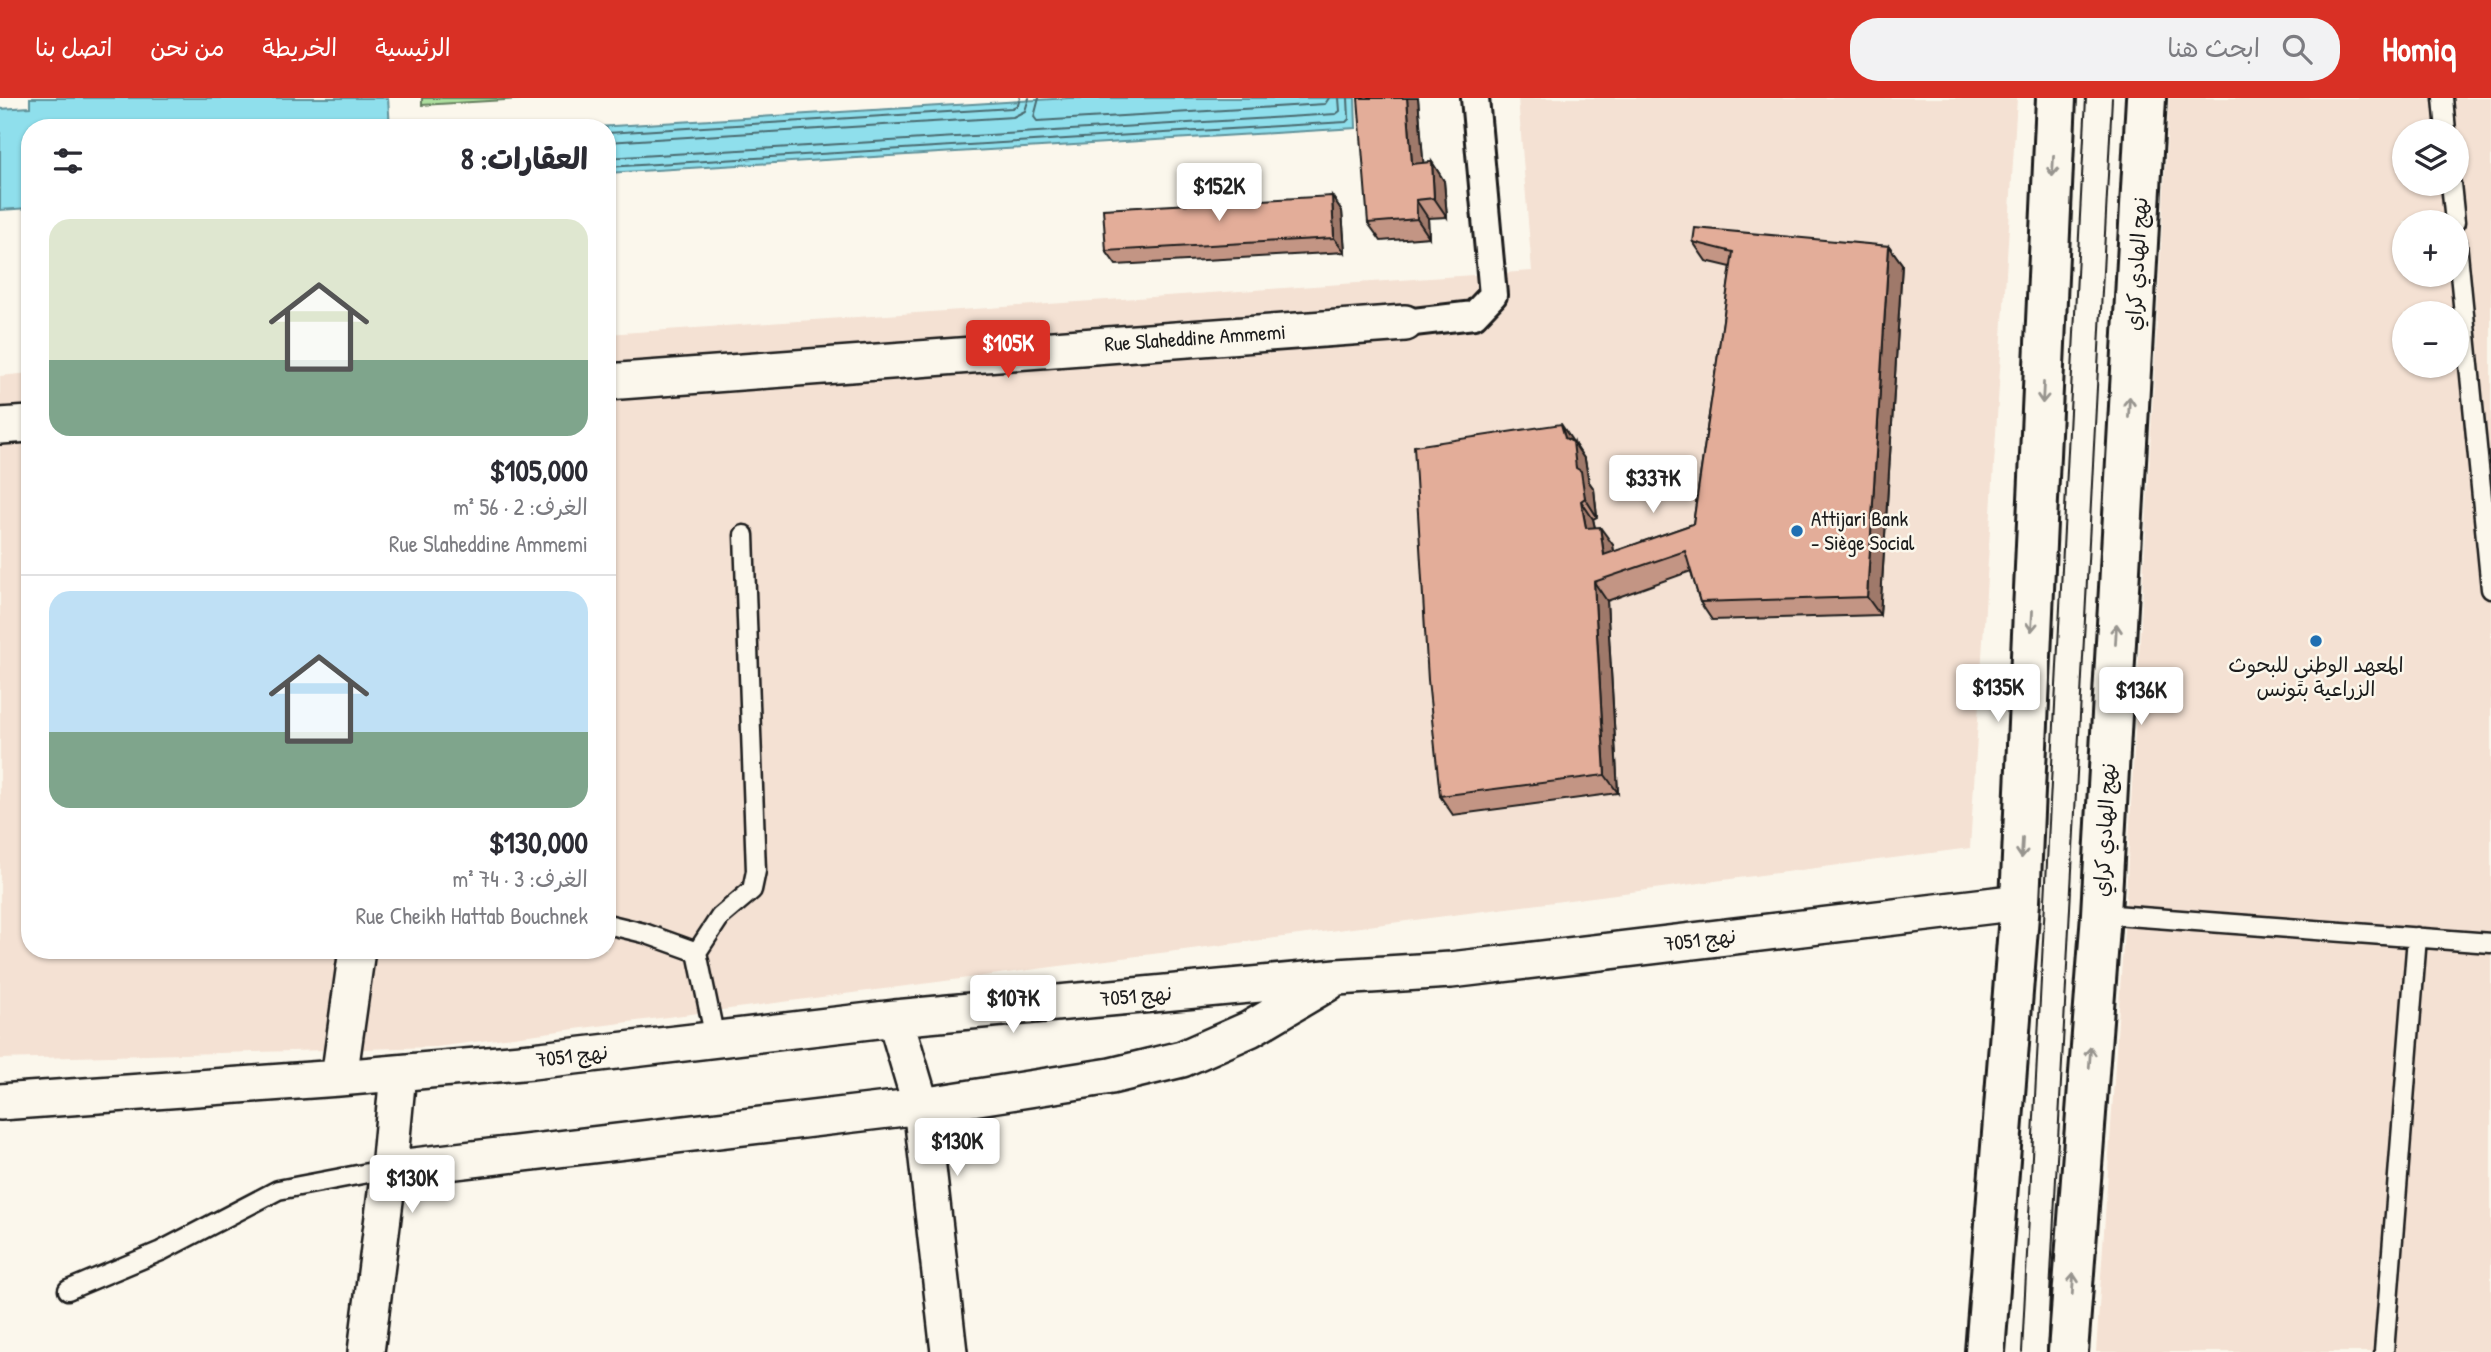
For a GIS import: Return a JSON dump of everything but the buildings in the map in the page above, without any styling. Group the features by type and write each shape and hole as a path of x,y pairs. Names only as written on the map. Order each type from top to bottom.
{"street":[{"path":"1405,323 1474,315 1493,295 1475,98"},
{"path":"1985,1352 2020,902 2056,98"},
{"name":"نهج الهادي كراي","path":"2067,1352 2101,914 2146,98"},
{"name":"Rue Slaheddine Ammemi","path":"616,381 1405,323"},
{"path":"0,426 21,425"},
{"name":"نهج 7051","path":"0,1102 339,1078 531,1061 895,1018 1338,977 1451,970 2020,902"},
{"path":"339,1078 356,959"},
{"path":"389,1170 921,1106 1111,1076 1182,1059 1250,1029 1338,977"},
{"path":"895,1018 921,1106 949,1352"},
{"path":"366,1352 389,1170 398,1073"}],"lane":[{"path":"2443,98 2445,119"},
{"path":"2461,287 2491,589"},
{"path":"715,1039 697,952 720,917 752,890 756,871 744,535"},
{"path":"2101,914 2491,943"},
{"path":"616,926 697,952"},
{"path":"2384,1352 2417,937"},
{"path":"68,1290 161,1251 278,1190 389,1170"}],"shaded area":[{"path":"1518,98 2017,98 1970,848 436,1047 0,1059 0,376 21,374 21,959 616,959 616,333 1532,271"},
{"name":"المعهد الوطني للبحوث الزراعية بتونس","path":"2169,98 2491,98 2491,1352 2096,1352 2125,915"}],"green space":[{"path":"422,98 540,98 422,105"}],"water":[{"path":"30,98 388,98 389,119 21,119 21,209 0,210 0,109 30,107"},
{"path":"1069,98 1355,98 1356,128 616,172 616,126"}],"tram line":[{"path":"2022,1352 2086,98"},
{"path":"2047,1352 2112,98"}],"place":[{"name":"Attijari Bank - Siège Social","path":"1797,531"},
{"name":"المعهد الوطني للبحوث الزراعية بتونس","path":"2316,641"}]}
